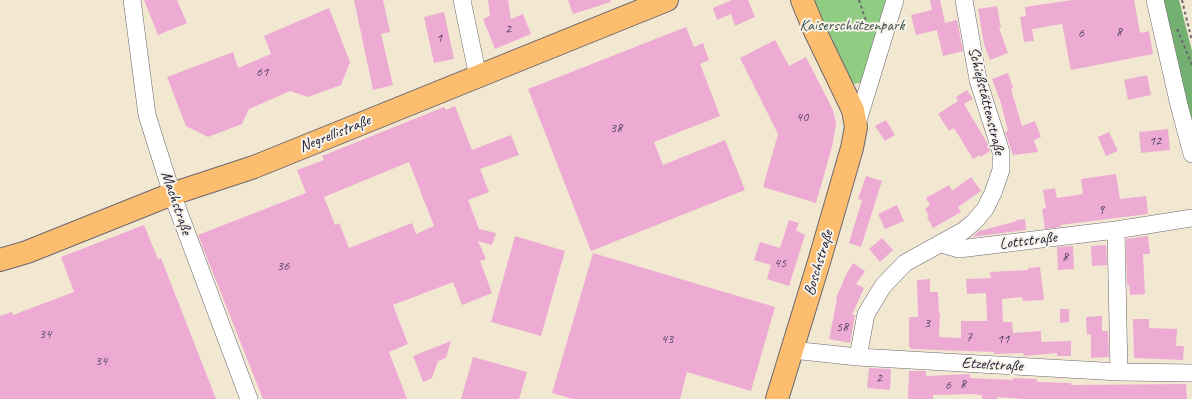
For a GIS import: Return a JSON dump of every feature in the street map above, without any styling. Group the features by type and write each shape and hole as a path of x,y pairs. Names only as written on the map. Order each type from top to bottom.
{"main road":[{"name":"Negrellistraße","path":"0,260 27,252 172,194 254,167 478,77 634,6 667,0"},
{"name":"Boschstraße","path":"777,399 846,171 856,127 853,110 814,29 802,0"}],"street":[{"name":"Machstraße","path":"132,0 147,115 172,194 249,399"},
{"path":"462,0 478,77"},
{"name":"Boschstraße","path":"856,127 895,0"},
{"path":"1155,0 1192,154"},
{"name":"Schießstättenstraße","path":"858,357 866,314 882,286 905,263 942,244 963,231 985,209 993,193 1001,170 1001,152 978,80 968,1"},
{"name":"Lottstraße","path":"942,244 959,249 1116,230 1192,218"},
{"path":"1116,230 1119,372"},
{"name":"Etzelstraße","path":"792,350 858,357 1119,372 1192,373"}],"path":[{"path":"859,0 878,57"},
{"path":"1182,0 1192,41"},
{"path":"1177,29 1192,65"}],"green space":[{"name":"Kaiserschützenpark","path":"812,0 887,0 862,82 854,84 847,79"},
{"path":"1163,0 1179,0 1192,51 1192,133"}],"building":[{"path":"144,0 177,0 187,23 158,35"},
{"path":"354,0 383,0 390,32 381,34 393,85 373,90"},
{"path":"488,0 508,0 511,19 523,14 531,34 495,49 483,19 490,16"},
{"path":"568,0 610,0 611,2 573,14"},
{"path":"732,0 748,0 755,17 735,26 731,14 717,20 713,8"},
{"path":"930,0 940,0 945,23 957,20 963,51 943,56 937,30 916,35 911,15 932,10"},
{"path":"1072,0 1134,0 1140,33 1149,31 1153,54 1071,70 1062,24 1032,29 1034,41 1024,42 1020,17 1026,16 1025,7"},
{"path":"997,6 1001,28 999,28 1008,53 990,60 984,44 978,9"},
{"path":"329,8 350,62 341,85 308,97 290,91 249,109 242,124 208,137 186,126 167,77 233,52 238,68 271,54 264,36"},
{"path":"444,12 454,59 434,63 424,17"},
{"path":"686,27 694,47 703,43 709,60 700,64 720,116 654,142 663,165 725,140 745,190 591,251 528,89"},
{"path":"775,40 789,66 806,57 833,110 836,123 832,147 816,203 763,187 778,134 740,58"},
{"path":"1008,73 1022,126 1035,121 1041,137 1034,140 1038,152 1013,155 1005,132 1008,131 1001,103 992,79"},
{"path":"1147,75 1151,95 1128,100 1124,80"},
{"path":"967,90 973,99 964,104 989,146 990,151 981,157 980,155 973,159 954,128 949,131 938,114 958,101 956,97"},
{"path":"455,106 472,150 511,135 519,155 480,169 489,192 468,200 479,229 496,233 492,245 478,241 486,259 480,261 492,293 462,305 453,282 393,305 408,344 389,352 407,399 263,399 198,235 306,193 297,170 324,160 322,156 444,107 446,110","holes":["409,162 434,226 416,234 412,223 349,248 339,223 335,225 324,197"]},
{"path":"886,120 895,135 885,141 875,126"},
{"path":"1168,129 1170,150 1141,153 1139,132"},
{"path":"1109,132 1118,151 1106,156 1098,137"},
{"path":"1116,174 1120,199 1146,196 1148,214 1060,225 1061,227 1045,229 1042,209 1046,208 1043,190 1055,188 1057,198 1083,194 1081,179"},
{"path":"866,176 882,181 861,247 849,243 862,200 858,199"},
{"path":"971,177 981,191 958,207 961,212 933,228 927,217 929,216 925,209 930,205 926,198 949,185 952,191"},
{"path":"897,205 904,221 885,229 878,214"},
{"path":"1025,219 1026,230 972,237 979,231 1017,221 1016,220"},
{"path":"789,220 799,223 796,230 805,235 789,286 767,279 771,265 754,260 760,242 780,248"},
{"path":"144,225 158,259 161,258 216,399 0,399 0,316 12,312 13,315 74,292 61,257"},
{"path":"515,236 565,251 541,336 491,322"},
{"path":"1148,236 1150,254 1143,254 1145,294 1130,295 1129,285 1127,285 1126,239"},
{"path":"882,238 893,250 880,262 869,249"},
{"path":"1106,245 1107,265 1092,266 1091,246"},
{"path":"1073,246 1074,269 1058,270 1057,247"},
{"path":"593,253 775,307 751,391 687,372 680,399 573,399 552,393"},
{"path":"853,263 865,271 856,284 864,288 852,315 855,315 850,343 829,339 836,298"},
{"path":"1040,267 1044,300 1023,301 1022,297 1002,299 1003,322 1012,322 1013,333 1041,331 1041,342 1071,341 1071,356 1057,356 1057,353 1024,356 1023,353 994,354 994,352 910,349 909,317 918,317 917,280 930,279 930,292 938,292 940,314 939,337 961,338 961,321 987,321 986,293 967,294 966,279 991,278 990,272 1028,270 1028,268"},
{"path":"1060,309 1069,309 1069,322 1060,323"},
{"path":"1102,316 1102,331 1108,331 1109,357 1091,358 1091,334 1087,335 1086,317"},
{"path":"1133,319 1149,319 1149,328 1177,329 1176,346 1184,346 1183,360 1134,358"},
{"path":"451,341 446,358 438,361 432,378 423,382 413,356"},
{"path":"473,357 527,372 519,399 461,399"},
{"path":"869,368 891,369 890,390 867,388"},
{"path":"909,371 926,371 926,376 970,374 970,378 1013,380 1013,378 1037,379 1037,382 1071,383 1071,385 1186,384 1187,399 1023,399 998,397 998,399 982,399 982,395 977,394 933,395 933,399 908,399"}]}
